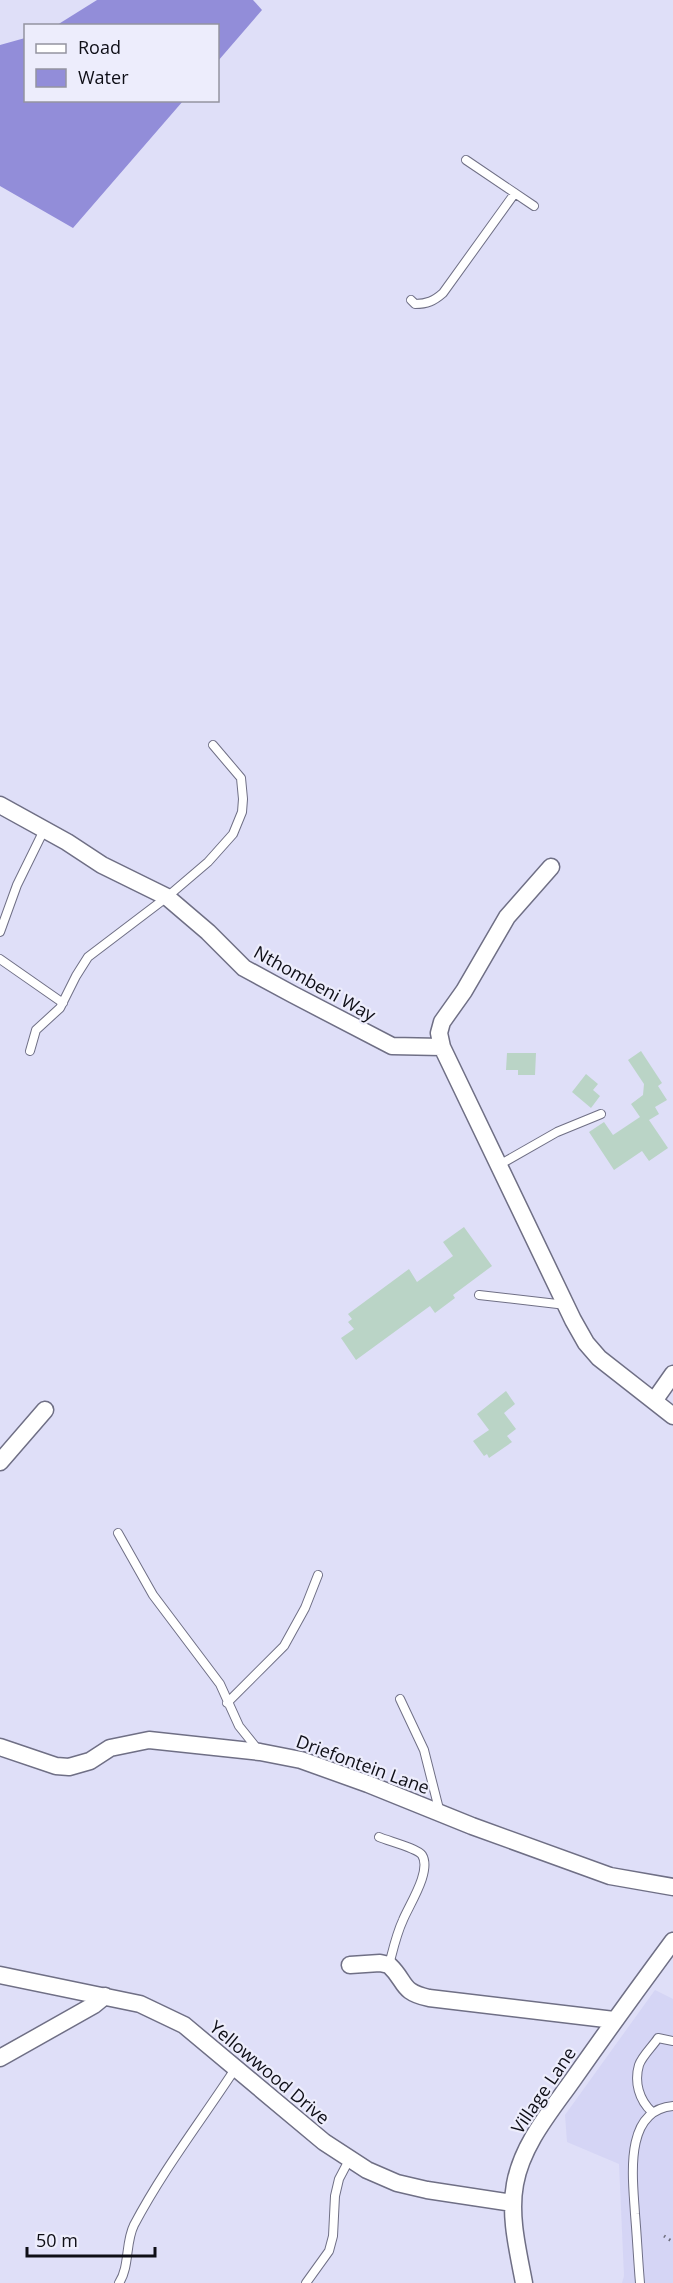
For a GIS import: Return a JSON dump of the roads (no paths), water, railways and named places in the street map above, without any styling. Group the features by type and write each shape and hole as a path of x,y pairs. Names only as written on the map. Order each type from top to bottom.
{"street":[{"name":"Nthombeni Way","path":"0,805 102,865 167,897 208,932 244,968 392,1046 442,1047"},
{"path":"551,867 507,917 464,991 442,1022 439,1033 442,1047 586,1343 599,1358 673,1416"},
{"path":"654,1401 673,1374"},
{"path":"0,1462 45,1410"},
{"name":"Driefontein Lane","path":"0,1748 56,1766 69,1767 90,1761 110,1748 150,1740 260,1752 300,1760 610,1876 673,1887"},
{"name":"Village Lane","path":"524,2283 512,2203 515,2182 529,2145 614,2020 673,1941"},
{"path":"351,1965 380,1963 389,1965 408,1990 415,1995 614,2020"},
{"name":"Yellowwood Drive","path":"0,1975 140,2004 163,2013 184,2025 349,2160 397,2183 512,2203"},
{"path":"0,2058 94,2005 105,1996"}],"lane":[{"path":"466,159 534,206"},
{"path":"411,300 415,304 425,304 435,300 443,293 515,193"},
{"path":"30,1050 36,1030 60,1008 88,957 167,897 208,862 233,834 238,824 243,799 240,778 213,746"},
{"path":"0,932 17,885 44,830"},
{"path":"0,959 63,1003"},
{"path":"499,1165 557,1132 601,1114"},
{"path":"478,1295 566,1305"},
{"path":"118,1533 153,1595 220,1684 242,1731 260,1752"},
{"path":"227,1703 284,1646 305,1608 318,1575"},
{"path":"400,1699 424,1750 440,1813"},
{"path":"379,1838 416,1851 422,1855 424,1867 420,1883 394,1942 389,1965"},
{"path":"652,2112 643,2103 638,2084 639,2063 658,2038 673,2041"},
{"path":"119,2283 123,2277 132,2230 146,2203 182,2145 235,2069"},
{"path":"640,2283 633,2162 640,2128 652,2112 662,2107 673,2106"},
{"path":"306,2283 329,2251 333,2236 335,2196 339,2179 349,2160"}],"water":[{"path":"97,0 253,0 262,10 219,60 219,24 59,24"},
{"path":"24,38 24,102 182,102 73,228 0,186 0,45"}]}
